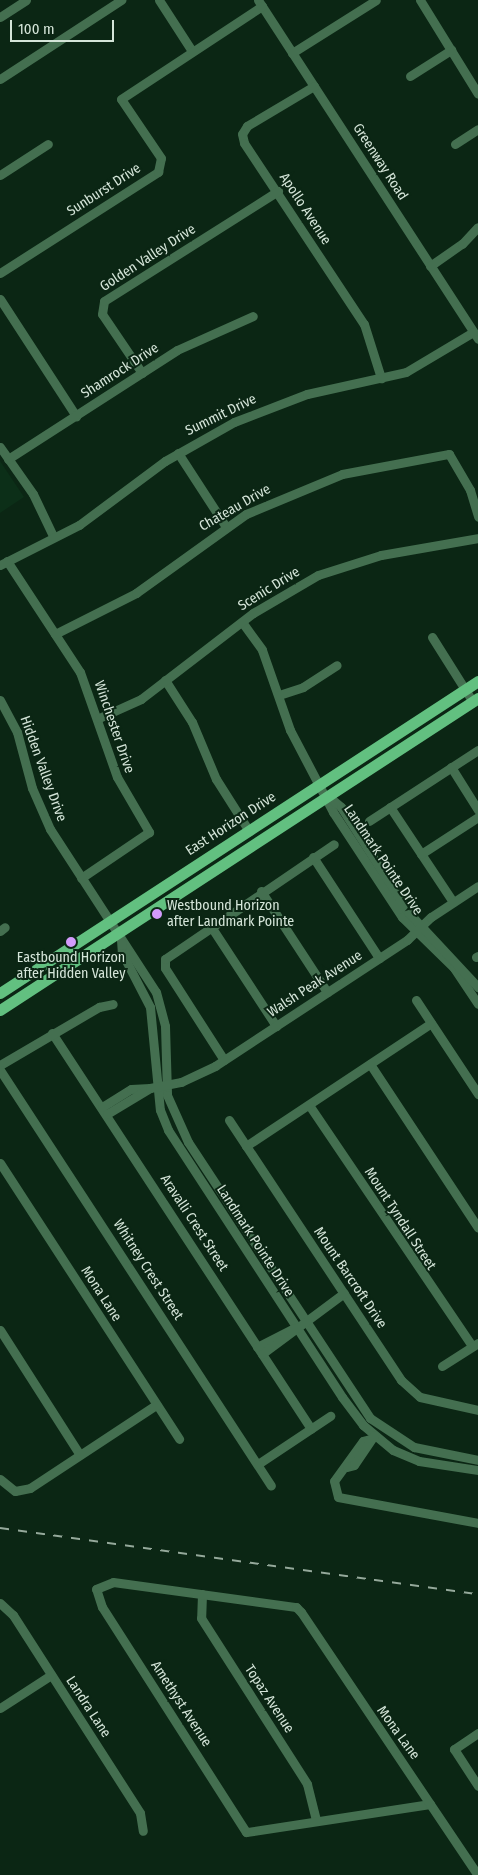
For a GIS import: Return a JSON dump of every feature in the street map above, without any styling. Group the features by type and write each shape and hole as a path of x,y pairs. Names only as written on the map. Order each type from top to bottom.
{"main road":[{"name":"East Horizon Drive","path":"0,994 478,681"},
{"path":"0,1010 119,937 328,796 475,700"}],"street":[{"path":"0,17 26,0"},
{"path":"0,78 121,0"},
{"path":"159,0 192,51"},
{"path":"292,53 376,0"},
{"path":"420,0 478,94"},
{"name":"Sunburst Drive","path":"0,273 158,172 161,158 121,99 260,3"},
{"name":"Greenway Road","path":"260,3 476,336"},
{"path":"410,76 450,50"},
{"name":"Apollo Avenue","path":"314,86 247,126 242,134 364,324 381,378"},
{"path":"455,144 478,129"},
{"path":"0,176 48,144"},
{"name":"Golden Valley Drive","path":"142,373 102,314 104,301 278,191"},
{"path":"430,266 462,244 478,227"},
{"path":"0,298 76,416"},
{"name":"Shamrock Drive","path":"8,460 197,339 253,316"},
{"name":"Summit Drive","path":"3,563 90,518 178,453 281,402 418,367 476,336"},
{"path":"0,446 38,502 53,536"},
{"path":"178,453 226,527"},
{"name":"Chateau Drive","path":"55,634 130,596 226,527 319,482 449,454 470,490 478,517"},
{"name":"Scenic Drive","path":"99,718 130,706 285,592 337,568 478,538"},
{"name":"Winchester Drive","path":"3,563 55,634 80,672 99,718 117,777 149,832 81,878"},
{"name":"Landmark Pointe Drive","path":"242,622 262,650 290,730 328,796 333,812 418,929 454,968 478,1004"},
{"path":"432,637 475,700"},
{"path":"279,695 303,688 337,665"},
{"path":"165,680 192,722 216,779 249,831"},
{"name":"Hidden Valley Drive","path":"0,700 17,732 44,817 110,922"},
{"path":"369,821 478,750"},
{"path":"451,767 478,810"},
{"path":"390,807 453,902"},
{"path":"421,854 478,817"},
{"path":"224,1060 165,968 165,959 210,925 334,844"},
{"path":"313,857 379,958"},
{"name":"Walsh Peak Avenue","path":"104,1111 132,1089 142,1085 153,1088 166,1085 224,1060 379,958 453,902 478,886"},
{"path":"261,891 327,992"},
{"name":"Landmark Pointe Drive","path":"110,922 149,976 162,1009 166,1085 180,1127 304,1319 380,1428 414,1447 478,1460"},
{"path":"210,925 276,1026"},
{"name":"Landmark Pointe Drive","path":"418,929 478,987"},
{"name":"Landmark Pointe Drive","path":"119,937 122,953 150,1007 156,1034 153,1088 160,1110 175,1143 354,1416 372,1437 419,1461 478,1470"},
{"path":"416,1000 478,1094"},
{"path":"0,1065 99,1007 113,1004"},
{"path":"246,1146 431,1024"},
{"name":"Aravalli Crest Street","path":"52,1033 311,1429"},
{"path":"370,1064 478,1228"},
{"name":"Whitney Crest Street","path":"0,1070 271,1486"},
{"name":"Mount Tyndall Street","path":"309,1104 475,1344"},
{"name":"Mount Barcroft Drive","path":"229,1120 401,1380 420,1397 478,1410"},
{"name":"Mona Lane","path":"0,1163 179,1439"},
{"path":"260,1350 344,1293"},
{"path":"0,1330 80,1455"},
{"path":"442,1366 475,1344"},
{"path":"0,1479 15,1491 30,1488 156,1405"},
{"path":"258,1464 330,1416"},
{"path":"380,1428 354,1465 347,1467 334,1481 334,1489 338,1497 368,1506 478,1523"},
{"name":"Amethyst Avenue","path":"202,1594 113,1582 96,1589 102,1607 246,1832 316,1820"},
{"name":"Mona Lane","path":"202,1594 296,1607 478,1874"},
{"name":"Topaz Avenue","path":"202,1594 201,1618 307,1784 316,1820"},
{"name":"Landra Lane","path":"0,1603 13,1615 140,1813 144,1831"},
{"path":"0,1708 52,1675"},
{"path":"478,1733 454,1749 478,1786"},
{"path":"316,1820 430,1804"}],"shaded area":[{"path":"0,461 24,497 0,513"}],"railway":[{"path":"0,1528 478,1594"}],"place":[{"name":"Westbound Horizon after Landmark Pointe","path":"157,914"},
{"name":"Eastbound Horizon after Hidden Valley","path":"71,942"}]}
